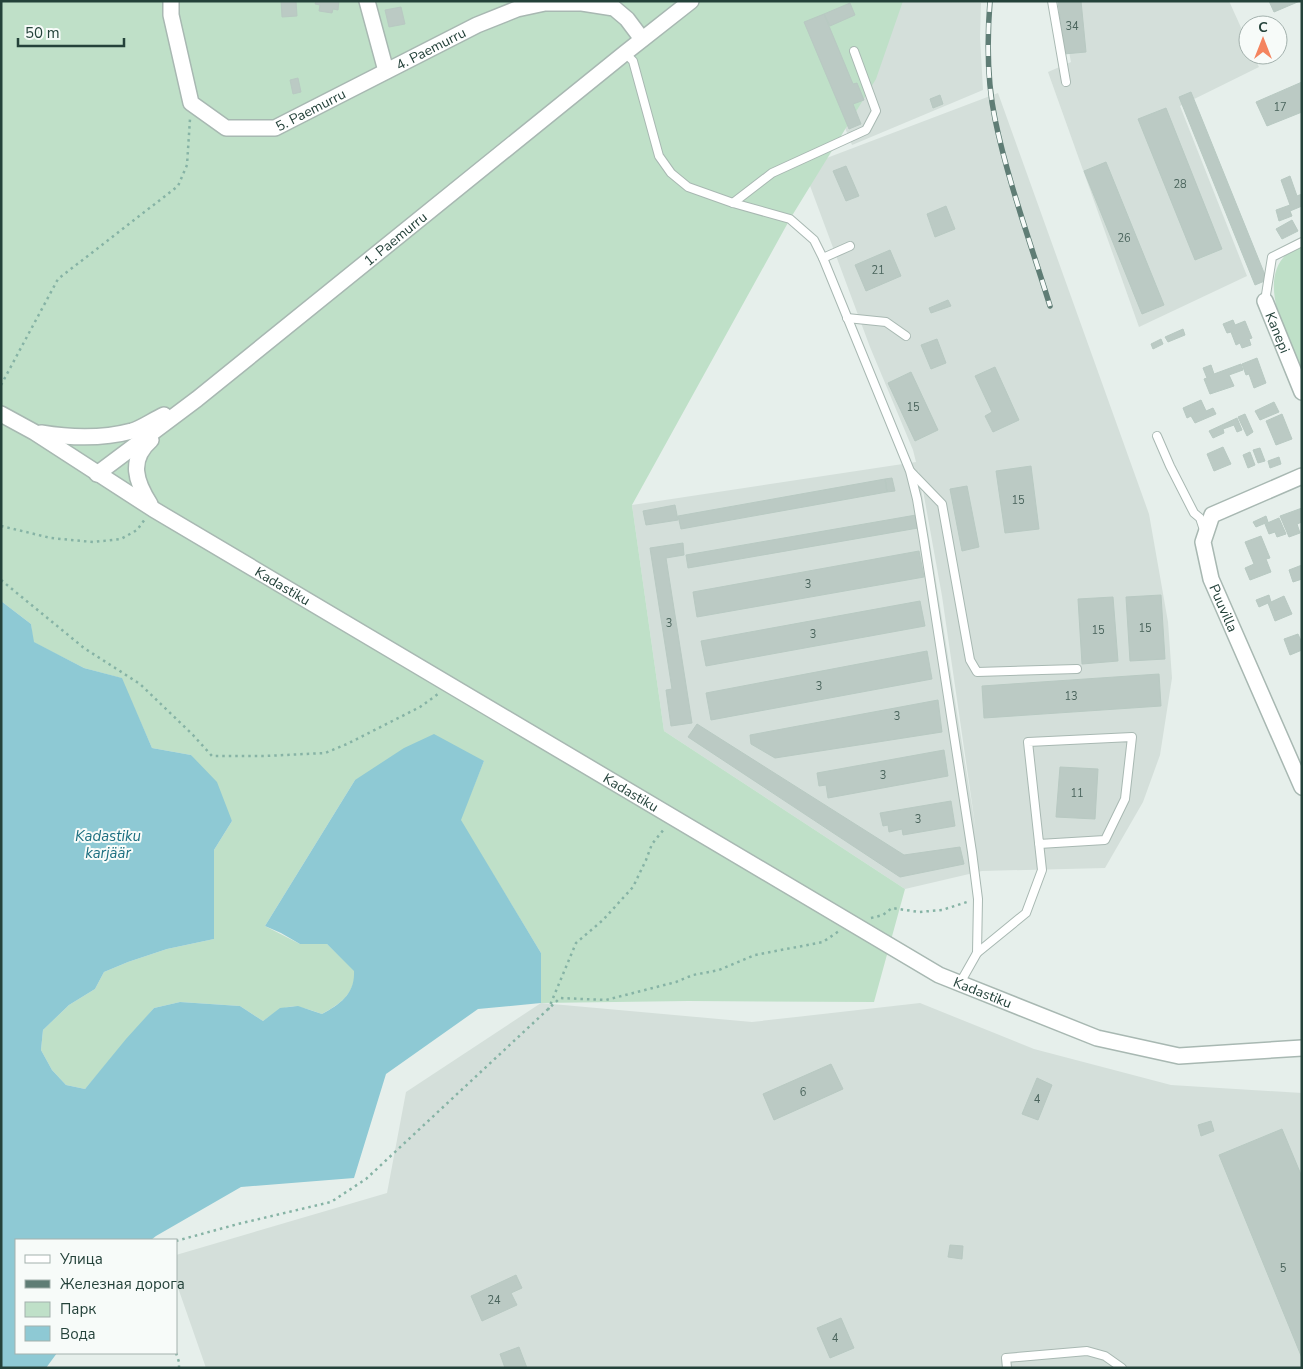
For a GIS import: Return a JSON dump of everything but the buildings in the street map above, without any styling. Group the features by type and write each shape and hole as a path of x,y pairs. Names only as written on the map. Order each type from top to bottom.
{"street":[{"path":"172,1 172,15 191,103"},
{"name":"4. Paemurru","path":"367,1 386,71 477,25 517,9 545,2 582,3 614,8 627,19 642,39"},
{"name":"1. Paemurru","path":"97,474 197,400 624,53 691,1"},
{"name":"5. Paemurru","path":"191,103 226,128 275,128 386,71"},
{"name":"Kanepi","path":"1265,301 1302,392"},
{"path":"34,432 91,438 132,431 197,400"},
{"path":"153,509 140,488 136,468 142,448 197,400"},
{"name":"Kadastiku","path":"1,414 34,432 153,509 939,975 1097,1038 1179,1056 1302,1048"},
{"name":"Puuvilla","path":"1302,476 1212,514 1203,542 1212,579 1302,787"}],"lane":[{"path":"1052,1 1066,82"},
{"path":"734,203 772,173 866,130 876,111 854,51"},
{"path":"624,53 633,61 659,156 671,173 688,187 790,219 814,240 910,471 924,541 972,852 978,899 977,953"},
{"path":"1265,301 1272,257 1302,242"},
{"path":"823,258 850,246"},
{"path":"847,318 886,322 906,336"},
{"path":"1157,436 1194,513 1200,518 1204,537"},
{"path":"910,471 942,504 970,660 977,672 1077,669"},
{"path":"960,983 977,953 1026,913 1042,870 1028,742 1132,737 1125,799 1105,840 1040,844"},
{"path":"1007,1368 1006,1358 1087,1352 1105,1356 1122,1368"}],"path":[{"path":"1,385 58,279 178,186 187,165 191,103"},
{"path":"1,526 51,538 92,542 121,539 136,530 153,509"},
{"path":"1,580 84,648 140,684 212,756 325,753 420,708 450,685"},
{"path":"547,1011 576,944 633,887 652,844 674,818"},
{"path":"178,1240 331,1202 366,1179 560,998 606,1000 676,982 693,975 719,970 755,955 823,942 852,923 883,915 892,908 919,912 942,910 978,899"},
{"path":"176,1354 179,1368"}],"shaded area":[{"path":"851,1 981,3 980,37 983,90 852,145 801,20"},
{"path":"1059,1 1229,1 1238,21 1238,65 1258,65 1259,67 1180,106 1247,276 1139,327 1048,72 1071,62"},
{"path":"998,93 1149,514 1168,622 1172,678 1160,755 1143,802 1105,868 982,871 905,889 664,731 632,505 916,462 913,450 870,347 803,167","holes":["918,469 942,596 976,831"]},
{"path":"541,1003 752,1022 920,1003 1034,1049 1171,1085 1302,1093 1302,1368 206,1368 178,1288 178,1254 387,1193 406,1092"}],"green space":[{"path":"1,1 903,1 876,79 790,219 632,505 664,731 905,889 874,1002 688,1001 541,1003 541,953 460,820 484,761 355,780 265,926 300,944 327,944 355,971 349,992 335,1006 322,1014 304,1008 285,1008 263,1021 240,1006 180,1002 154,1008 85,1089 66,1085 52,1070 41,1050 43,1030 69,1005 95,989 104,972 167,949 214,939 214,850 232,821 191,755 152,748 121,678 84,668 33,642 31,624 1,601"},
{"path":"1302,244 1302,373 1281,322 1274,285 1277,269 1286,255"}],"water":[{"name":"Kadastiku karjäär","path":"1,601 31,624 34,642 84,668 122,678 152,748 191,755 217,782 232,821 214,850 214,939 167,949 104,972 95,989 69,1005 43,1030 41,1050 52,1070 66,1085 85,1089 154,1008 180,1002 240,1006 263,1021 280,1008 298,1006 322,1014 335,1006 349,992 354,979 354,971 327,944 300,944 265,926 355,780 404,748 434,734 484,761 461,820 541,953 541,1003 478,1009 386,1074 354,1178 241,1187 152,1239 15,1239 15,1354 56,1354 46,1368 1,1368"}],"railway":[{"path":"990,1 988,60 990,90 995,119 1013,190 1050,306"}]}
